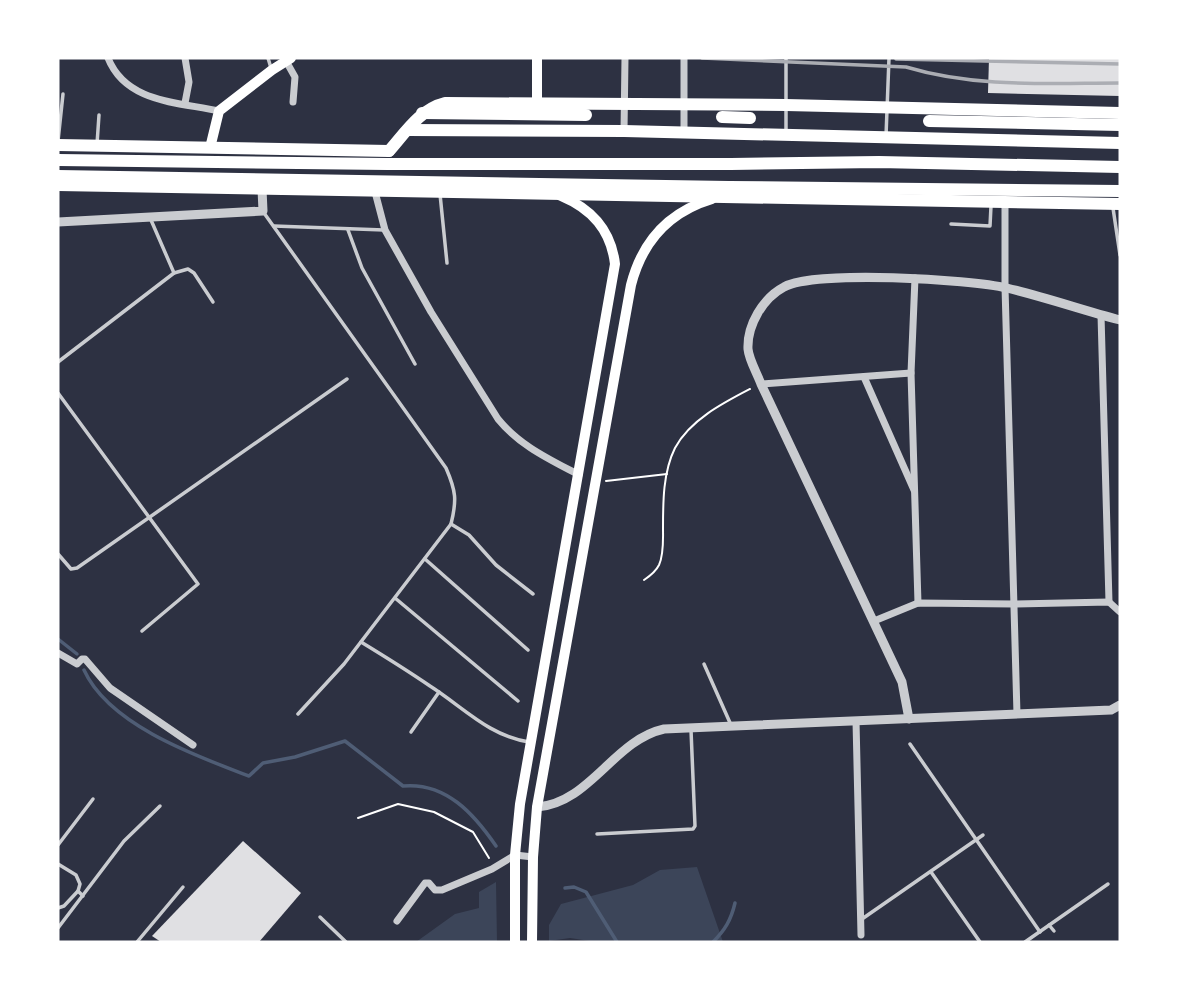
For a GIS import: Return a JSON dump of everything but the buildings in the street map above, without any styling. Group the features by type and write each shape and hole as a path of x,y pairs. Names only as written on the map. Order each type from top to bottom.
{"highway":[{"path":"388,158 422,113 445,103 786,105 1120,113"},
{"path":"422,113 586,116"},
{"path":"722,117 750,118"},
{"path":"929,121 1120,125"},
{"path":"408,130 624,131 1120,143"},
{"path":"58,144 210,148 388,158 1120,167"},
{"path":"141,162 142,147"},
{"path":"160,162 161,147"},
{"path":"209,163 210,148"},
{"path":"58,160 209,163 388,158"},
{"path":"58,176 262,184 838,194 998,195 1120,191"},
{"path":"58,185 262,184"},
{"path":"439,187 550,194 641,190 718,197 838,194"},
{"path":"998,195 1116,203"}],"main road":[{"path":"537,58 537,103"},
{"path":"210,148 219,111 289,59"},
{"path":"514,942 515,855 520,804 613,285 614,254 602,225 579,204 550,194"},
{"path":"532,942 533,857 537,807 631,285 645,248 661,227 682,211 718,197"},
{"path":"613,285 631,285"},
{"path":"520,804 537,807"}],"street":[{"path":"108,58 119,78 135,91 149,97 219,111"},
{"path":"185,58 189,82 185,103"},
{"path":"624,131 625,58"},
{"path":"684,58 684,134"},
{"path":"289,59 295,77 293,102"},
{"path":"58,222 263,211 262,184"},
{"path":"374,186 385,230 430,312 498,419 509,433 527,447 579,475"},
{"path":"998,195 1005,287 1017,714"},
{"path":"915,278 911,373 919,603"},
{"path":"909,719 902,682 761,384 748,350 750,329 758,313 785,286 811,280 915,278 1005,287 1120,320"},
{"path":"1101,315 1109,602"},
{"path":"761,384 911,373"},
{"path":"864,377 915,493"},
{"path":"874,621 919,603 1109,602 1120,612"},
{"path":"58,653 77,664 85,659 114,691 193,745"},
{"path":"537,807 561,802 642,737 663,729 1117,710"},
{"path":"856,721 861,936"},
{"path":"397,921 425,883 429,883 435,890 442,890 495,868 515,855 533,857"}],"lane":[{"path":"268,58 272,70"},
{"path":"786,58 786,135"},
{"path":"886,138 889,58"},
{"path":"58,144 63,94"},
{"path":"97,146 99,115"},
{"path":"439,187 447,263"},
{"path":"951,224 990,226 998,195"},
{"path":"1116,203 1120,255"},
{"path":"263,211 446,468 455,488 456,506 452,524 344,664 298,714"},
{"path":"150,218 174,273"},
{"path":"274,226 385,230"},
{"path":"348,230 362,268 415,364"},
{"path":"58,362 174,273 188,270 194,273 213,302"},
{"path":"58,554 71,569 77,568 347,379"},
{"path":"58,393 198,584 142,631"},
{"path":"452,524 469,535 496,565 533,594"},
{"path":"425,559 528,650"},
{"path":"395,598 518,701"},
{"path":"361,642 439,692 491,730 512,740 531,742"},
{"path":"704,664 732,726"},
{"path":"411,732 439,692"},
{"path":"597,834 693,829 691,728"},
{"path":"910,744 1040,932"},
{"path":"58,845 93,799"},
{"path":"58,928 124,841 160,806"},
{"path":"861,920 983,835"},
{"path":"58,864 79,879 78,891 64,906 58,908"},
{"path":"931,872 980,942"},
{"path":"1025,942 1108,884"},
{"path":"137,942 183,887"},
{"path":"78,891 83,896"},
{"path":"320,917 346,942"},
{"path":"1049,925 1054,931"}],"path":[{"path":"644,580 659,565 661,558 663,499 675,449 691,429 719,406 761,384"},
{"path":"596,481 612,482 668,474"},
{"path":"358,818 398,804 434,812 473,832 495,868"}],"shaded area":[{"path":"697,867 723,942 596,942 570,938 549,941 549,925 561,904 633,885 660,870"},
{"path":"496,882 497,942 416,942 455,914 479,908 479,892"}],"waterway":[{"path":"58,639 77,654"},
{"path":"84,670 96,690 133,722 180,748 249,776 263,763 295,757 345,741 403,786 433,789 457,802 496,846"},
{"path":"565,888 574,887 586,892 617,942"},
{"path":"713,942 727,924 735,903"}],"railway":[{"path":"702,58 906,67 932,74 985,81 1120,83"},
{"path":"896,59 1120,64"}]}
